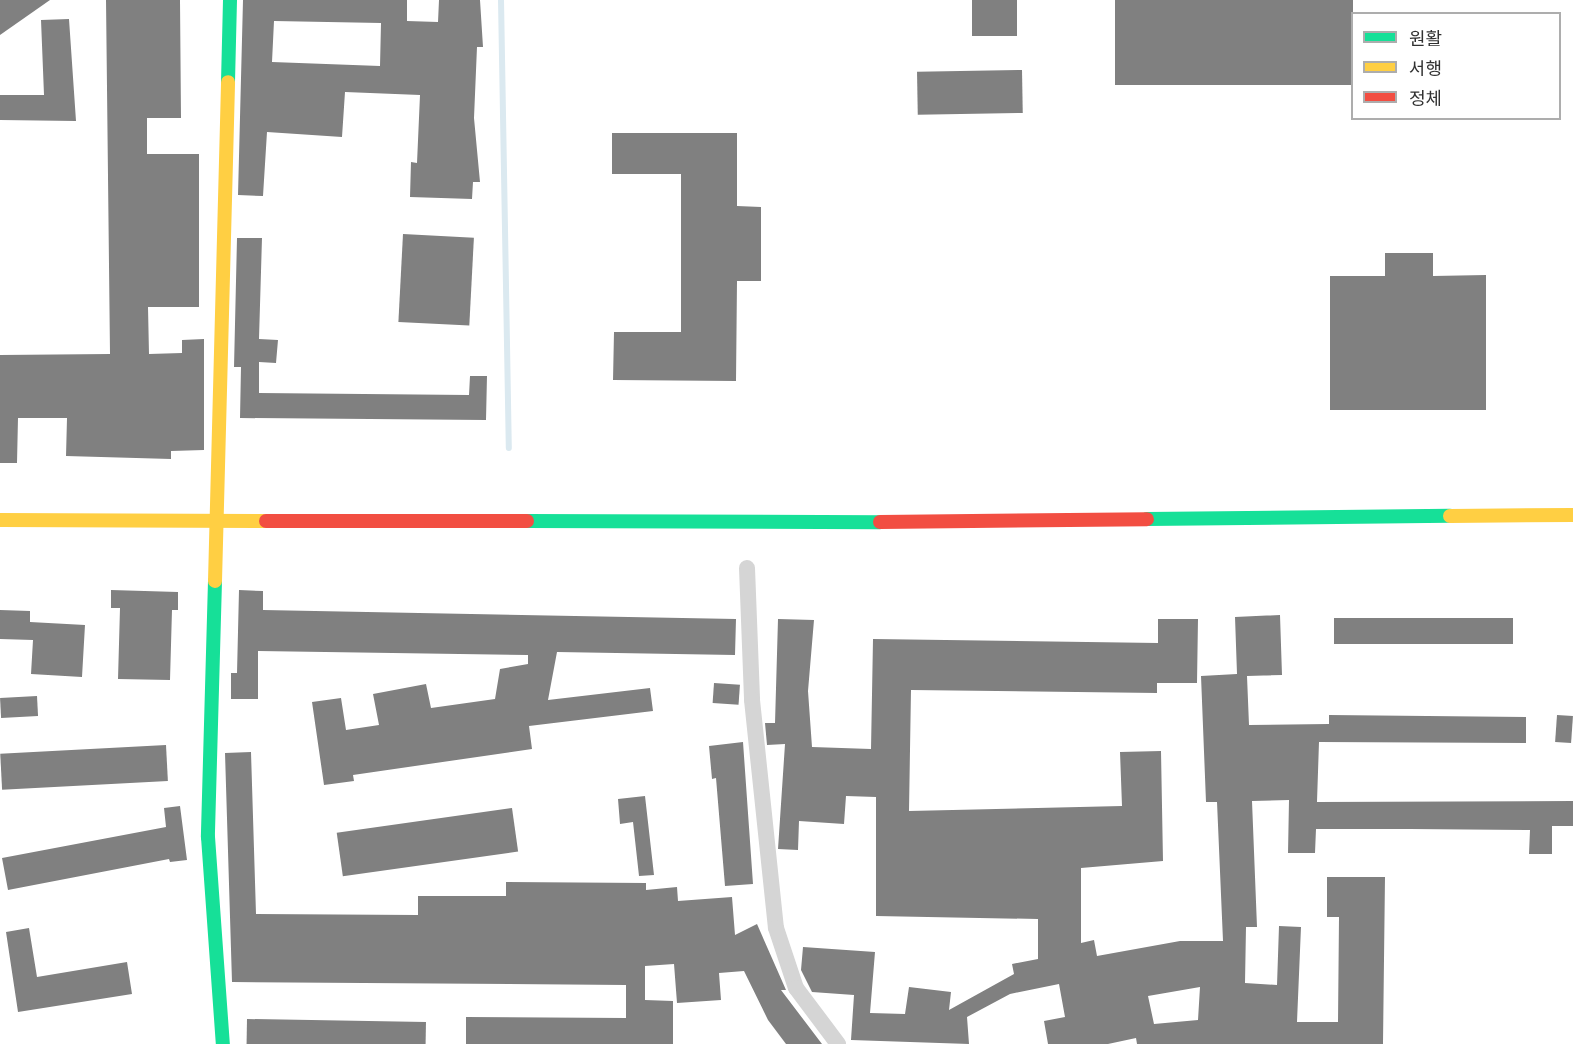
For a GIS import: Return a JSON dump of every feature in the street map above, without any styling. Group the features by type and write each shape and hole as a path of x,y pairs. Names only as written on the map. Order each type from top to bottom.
{"main road":[{"path":"223,1044 208,837 219,520 230,0"},
{"path":"0,520 1573,516"}],"street":[{"path":"747,568 752,700 776,928 796,988 838,1044"}],"building":[{"path":"0,0 50,0 0,35"},
{"path":"106,0 180,0 181,118 147,118 147,154 199,154 199,307 148,307 149,354 182,353 182,340 204,339 204,450 171,451 171,459 66,456 67,418 18,418 17,463 0,463 0,355 110,354"},
{"path":"243,0 407,0 407,21 438,22 439,0 480,0 483,47 477,47 474,118 480,182 473,182 472,199 410,197 411,162 417,163 420,95 345,92 342,137 267,132 263,196 238,195","holes":["274,21 381,23 380,66 272,62"]},
{"path":"972,0 1017,0 1017,36 972,36"},
{"path":"1115,0 1353,0 1351,85 1115,85"},
{"path":"69,19 76,121 0,120 0,95 44,95 41,20"},
{"path":"1022,70 1023,113 918,115 917,72"},
{"path":"612,133 737,133 737,206 761,207 761,281 737,281 736,381 613,380 614,332 681,332 681,174 612,174"},
{"path":"403,234 474,238 469,326 398,322"},
{"path":"237,238 262,238 259,339 278,340 276,363 259,362 259,393 469,395 470,376 487,376 486,420 240,418 241,367 234,367"},
{"path":"1385,253 1433,253 1433,276 1486,275 1486,410 1330,410 1330,276 1385,276"},
{"path":"111,590 178,592 178,610 172,610 170,680 118,679 120,608 111,608"},
{"path":"239,590 263,591 263,610 736,619 735,655 557,652 548,700 650,688 653,711 529,726 532,749 353,775 354,781 324,785 312,702 341,698 346,730 379,725 373,694 426,684 431,708 495,699 500,669 528,664 528,655 258,651 258,699 231,699 231,673 237,673"},
{"path":"0,610 30,611 30,622 85,625 82,677 31,674 33,640 0,639"},
{"path":"1280,615 1282,675 1247,676 1249,725 1329,724 1329,715 1526,717 1526,743 1319,742 1317,802 1573,801 1573,826 1552,826 1552,854 1529,854 1530,830 1410,829 1316,829 1315,853 1288,853 1289,800 1252,801 1257,927 1246,927 1245,983 1277,985 1279,926 1301,927 1297,1022 1338,1022 1339,917 1327,917 1327,877 1385,877 1383,1044 1137,1044 1136,1038 1108,1044 1048,1044 1044,1021 1065,1017 1059,984 1010,994 967,1017 969,1044 851,1040 854,995 812,992 801,970 803,947 875,952 870,1013 905,1014 909,987 951,992 949,1010 1014,974 1012,964 1038,959 1038,919 876,916 876,797 846,796 844,824 799,821 798,850 778,849 785,744 767,745 765,723 775,723 778,619 814,620 808,691 812,747 871,749 873,639 1158,643 1158,619 1198,619 1197,683 1157,683 1157,693 911,690 909,811 1122,806 1120,752 1161,751 1163,861 1081,868 1081,943 1094,940 1097,956 1180,941 1223,941 1217,802 1206,802 1201,676 1237,674 1235,617","holes":["1200,987 1198,1020 1154,1024 1148,996"]},
{"path":"1334,618 1513,618 1513,644 1334,644"},
{"path":"714,683 740,685 739,705 713,703"},
{"path":"37,696 38,716 1,718 0,698"},
{"path":"1557,715 1573,716 1571,743 1555,742"},
{"path":"743,742 753,884 725,886 716,778 712,779 709,746"},
{"path":"166,745 168,781 2,790 0,754"},
{"path":"251,752 256,914 418,915 418,896 506,896 506,882 646,883 646,890 677,887 678,901 732,897 735,935 757,924 786,990 781,990 822,1044 786,1044 768,1020 744,971 719,973 721,1000 677,1003 674,964 645,966 645,1000 673,1001 673,1044 466,1044 466,1017 626,1018 626,985 232,982 225,753"},
{"path":"645,796 654,875 639,876 633,822 620,824 618,799"},
{"path":"180,806 187,860 170,862 169,859 8,890 2,858 166,827 164,808"},
{"path":"512,808 518,852 343,876 337,833"},
{"path":"29,928 37,977 127,962 132,994 18,1012 6,932"},
{"path":"247,1019 426,1022 426,1044 247,1044"}],"waterway":[{"path":"501,0 509,448"}],"traffic: fast":[{"path":"228,82 230,0"},
{"path":"1147,519 1450,516"},
{"path":"527,521 880,522"},
{"path":"215,581 208,837 223,1044"}],"traffic: slow":[{"path":"215,581 228,82"},
{"path":"1450,516 1573,515"},
{"path":"0,520 266,521"}],"traffic: jam":[{"path":"880,522 1147,519"},
{"path":"266,521 527,521"}]}
